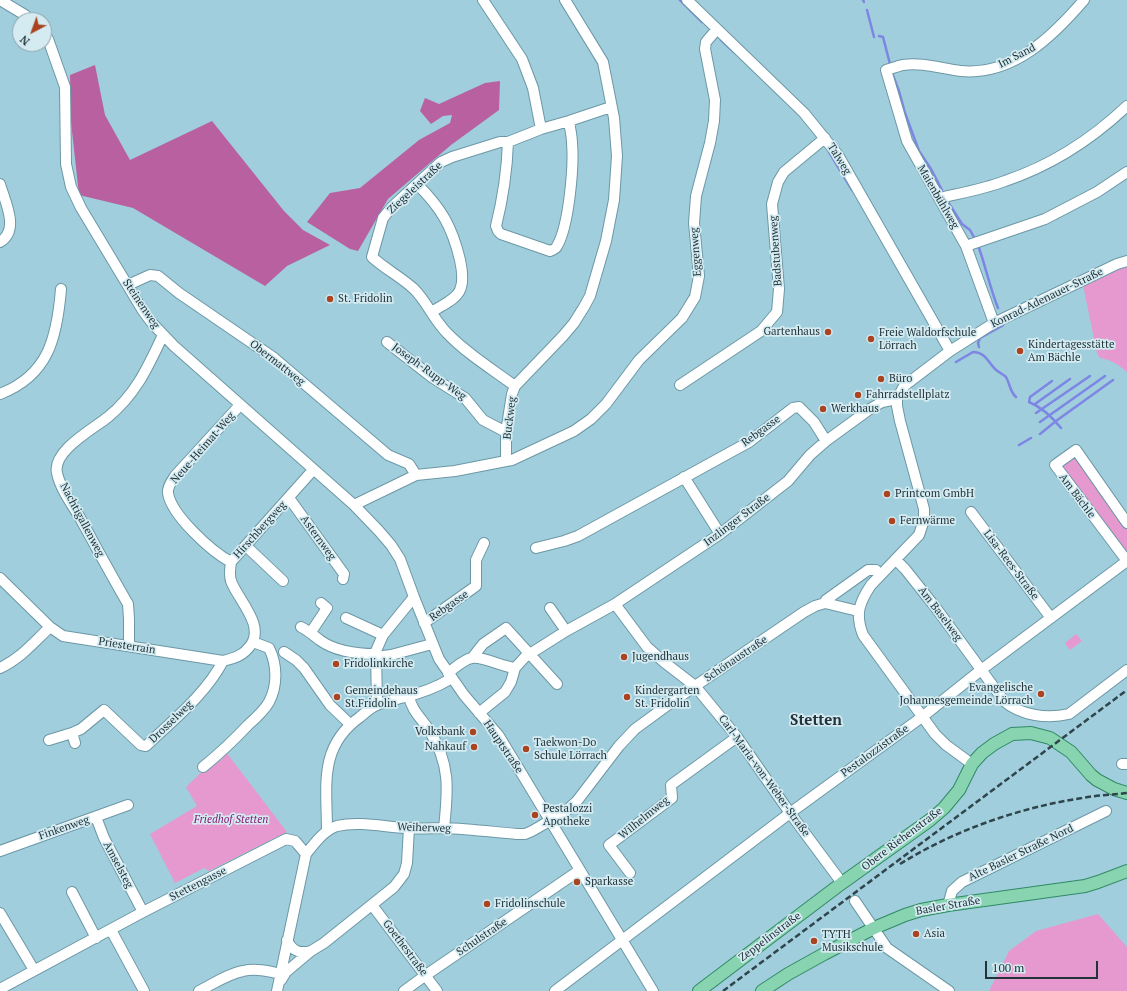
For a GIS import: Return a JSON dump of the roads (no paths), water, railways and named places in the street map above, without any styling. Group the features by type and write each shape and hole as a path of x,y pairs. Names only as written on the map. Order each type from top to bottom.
{"main road":[{"name":"Obere Riehenstraße","path":"842,883 930,820 944,808 959,790 972,764 982,753 1012,734 1031,733 1050,738 1071,752 1097,780 1114,789 1127,793"},
{"name":"Basler Straße","path":"762,991 788,974 874,928 905,915 921,910 948,905 1085,886 1127,870"},
{"name":"Zeppelinstraße","path":"699,991 842,883"}],"street":[{"path":"0,0 21,12"},
{"path":"484,0 522,59 533,88 541,128"},
{"path":"515,386 574,323 590,296 606,241 614,200 617,156 614,118 603,62 565,0"},
{"name":"Talweg","path":"687,0 804,113 838,155 950,350"},
{"name":"Im Sand","path":"886,70 903,65 925,65 963,71 980,71 996,68 1035,49 1057,29 1084,0"},
{"name":"Eggenweg","path":"506,461 512,460 574,431 591,419 606,404 639,360 682,318 695,297 699,276 694,223 696,196 710,143 714,122 715,100 705,49 706,42 717,29"},
{"name":"Steinenweg","path":"52,50 65,87 66,164 71,187 81,208 143,311 163,335 354,505"},
{"name":"Maienbühlweg","path":"886,70 908,141 916,158 966,246 994,322"},
{"path":"940,198 1004,182 1052,162 1077,147 1127,106"},
{"name":"Ziegeleistraße","path":"372,257 383,218 392,207 441,162 452,157 500,142 508,142 541,128 569,122 611,107"},
{"path":"508,142 508,164 505,186 496,226 501,234 550,251 557,247 568,209 571,182 572,144 569,122"},
{"name":"Badstubenweg","path":"680,385 761,331 777,312 779,289 772,204 778,182 784,172 825,138"},
{"path":"966,246 1034,224 1052,216 1097,192 1127,172"},
{"path":"0,184 9,215 11,229 6,238 0,242"},
{"path":"417,184 436,204 450,228 456,242 461,266 462,276 460,290 454,297 432,312"},
{"name":"Buckweg","path":"372,257 406,282 422,298 445,332 515,386 512,394 506,432 506,461"},
{"name":"Konrad-Adenauer-Straße","path":"897,399 901,390 908,383 950,350 994,322 1116,264 1127,261"},
{"name":"Obermattweg","path":"128,285 150,275 158,276 179,294 274,358 388,455 409,464 416,475"},
{"path":"0,394 26,380 37,370 45,359 54,334 61,289"},
{"name":"Nachtigallenweg","path":"129,646 128,604 65,492 56,472 58,461 64,451 108,417 133,391 143,377 163,335"},
{"name":"Joseph-Rupp-Weg","path":"387,342 433,378 465,398 483,420 506,432"},
{"path":"897,399 900,420 923,503 924,520 919,535 871,585 861,602 858,611 860,626 863,635 935,734 946,745 972,764"},
{"name":"Inzlinger Straße","path":"479,713 505,692 511,682 515,668 525,657 616,604 720,534 788,481 810,455 826,441 870,409 882,402 897,399"},
{"name":"Neue-Heimat-Weg","path":"231,562 221,557 205,543 180,516 172,503 168,491 175,476 240,405"},
{"name":"Rebgasse","path":"536,548 578,536 749,442 793,408 799,407 814,422 826,441"},
{"name":"Am Bächle","path":"1127,523 1076,450 1055,466 1127,561"},
{"path":"354,505 416,475 455,471 506,461"},
{"name":"Hirschbergweg","path":"253,642 254,627 252,619 232,582 230,572 231,562 313,470"},
{"path":"684,477 720,534"},
{"name":"Asternweg","path":"289,498 344,574 343,579"},
{"name":"Hauptstraße","path":"354,505 379,531 396,552 439,659 479,713 499,736 653,991"},
{"name":"Lisa-Rees-Straße","path":"971,512 1051,618"},
{"name":"Rebgasse","path":"424,623 476,586 476,560 484,543"},
{"path":"246,546 283,580"},
{"name":"Am Baselweg","path":"896,560 914,580 1004,701 1015,710 1043,716 1058,717 1069,714 1127,670"},
{"name":"Pestalozzistraße","path":"555,991 790,813 922,717 981,670 1127,561"},
{"name":"Schönaustraße","path":"550,821 565,812 577,801 619,746 635,729 676,699 804,612 825,603 826,600 868,570 876,570"},
{"name":"Priesterrain","path":"0,578 50,627 63,636 223,661 237,658 253,642"},
{"path":"377,705 376,655 383,636 414,597"},
{"path":"311,632 327,608 320,603"},
{"path":"825,603 858,611"},
{"name":"Carl-Maria-von-Weber-Straße","path":"616,604 647,647 695,686 737,737 790,813 842,883"},
{"path":"550,608 566,632"},
{"path":"346,618 383,636"},
{"path":"0,668 24,654 50,627"},
{"path":"301,627 311,632 322,642 334,648 362,654 391,655 432,644"},
{"path":"472,658 483,644 506,628 557,684"},
{"path":"203,767 262,712 269,702 273,692 275,673 273,656 269,648 253,642"},
{"path":"284,652 296,660 304,668 330,705 350,724"},
{"path":"327,831 327,774 329,757 335,742 350,724 377,705 437,686 464,661 472,658 479,658 506,667 515,668"},
{"name":"Drosselweg","path":"49,740 74,738 81,729 104,710 140,745 146,746 193,700 217,673 223,661"},
{"path":"409,696 410,705 429,730 437,743 443,758 447,775 444,828"},
{"name":"Wilhelmweg","path":"630,873 609,845 672,798 671,785 737,737"},
{"name":"Finkenweg","path":"0,850 128,805"},
{"name":"Alte Basler Straße Nord","path":"948,905 952,891 962,882 1106,811"},
{"name":"Amselsteg","path":"96,816 104,838 143,912"},
{"name":"Weiherweg","path":"303,850 318,840 327,831 336,826 365,825 409,828 444,828 525,834 550,821"},
{"path":"279,983 286,972 311,951 324,943 394,887 404,874 407,863 409,828"},
{"name":"Stettengasse","path":"0,989 143,912 286,839 295,841 303,850"},
{"path":"279,983 303,850"},
{"name":"Schulstraße","path":"404,991 580,870"},
{"path":"72,892 96,938"},
{"path":"855,901 887,948 935,987 949,991"},
{"name":"Goethestraße","path":"372,905 437,991"},
{"path":"0,913 34,970"},
{"path":"110,930 144,991"},
{"path":"287,940 290,946 297,951 304,953 311,951"},
{"path":"199,991 243,971 257,970 279,983"}],"waterway":[{"path":"680,0 702,22"},
{"path":"867,10 874,37"},
{"path":"879,36 883,37 890,64"},
{"path":"721,40 734,52"},
{"path":"892,73 919,151 942,190"},
{"path":"829,152 852,190"},
{"path":"948,202 962,224 970,230 975,239"},
{"path":"979,248 998,308"},
{"path":"979,347 978,343 980,338 1003,325"},
{"path":"956,362 973,352 981,354 995,369 1006,377 1011,390 1016,397"},
{"path":"1036,413 1090,376"},
{"path":"1040,422 1105,376"},
{"path":"1035,404 1070,379"},
{"path":"1040,434 1113,380"},
{"path":"1052,381 1030,397 1029,402 1046,413 1061,428"},
{"path":"1019,445 1031,438"}],"railway":[{"path":"723,991 1127,690"},
{"path":"900,864 965,831 1011,814 1058,802 1093,796 1127,793"}],"place":[{"name":"St. Fridolin","path":"330,299"},
{"name":"Gartenhaus","path":"828,332"},
{"name":"Freie Waldorfschule Lörrach","path":"871,339"},
{"name":"Kindertagesstätte Am Bächle","path":"1020,351"},
{"name":"Büro","path":"881,379"},
{"name":"Fahrradstellplatz","path":"858,395"},
{"name":"Werkhaus","path":"823,409"},
{"name":"Printcom GmbH","path":"887,494"},
{"name":"Fernwärme","path":"892,521"},
{"name":"Jugendhaus","path":"624,657"},
{"name":"Fridolinkirche","path":"336,664"},
{"name":"Evangelische Johannesgemeinde Lörrach","path":"1041,694"},
{"name":"Gemeindehaus St.Fridolin","path":"337,697"},
{"name":"Kindergarten St. Fridolin","path":"627,697"},
{"name":"Volksbank","path":"473,732"},
{"name":"Nahkauf","path":"474,747"},
{"name":"Taekwon-Do Schule Lörrach","path":"526,749"},
{"name":"Pestalozzi Apotheke","path":"535,815"},
{"name":"Sparkasse","path":"577,882"},
{"name":"Fridolinschule","path":"487,904"},
{"name":"Asia","path":"916,934"},
{"name":"TYTH Musikschule","path":"814,941"}],"district":[{"name":"Stetten","path":"816,721"}],"park label":[{"name":"Friedhof Stetten","path":"231,820"}]}
